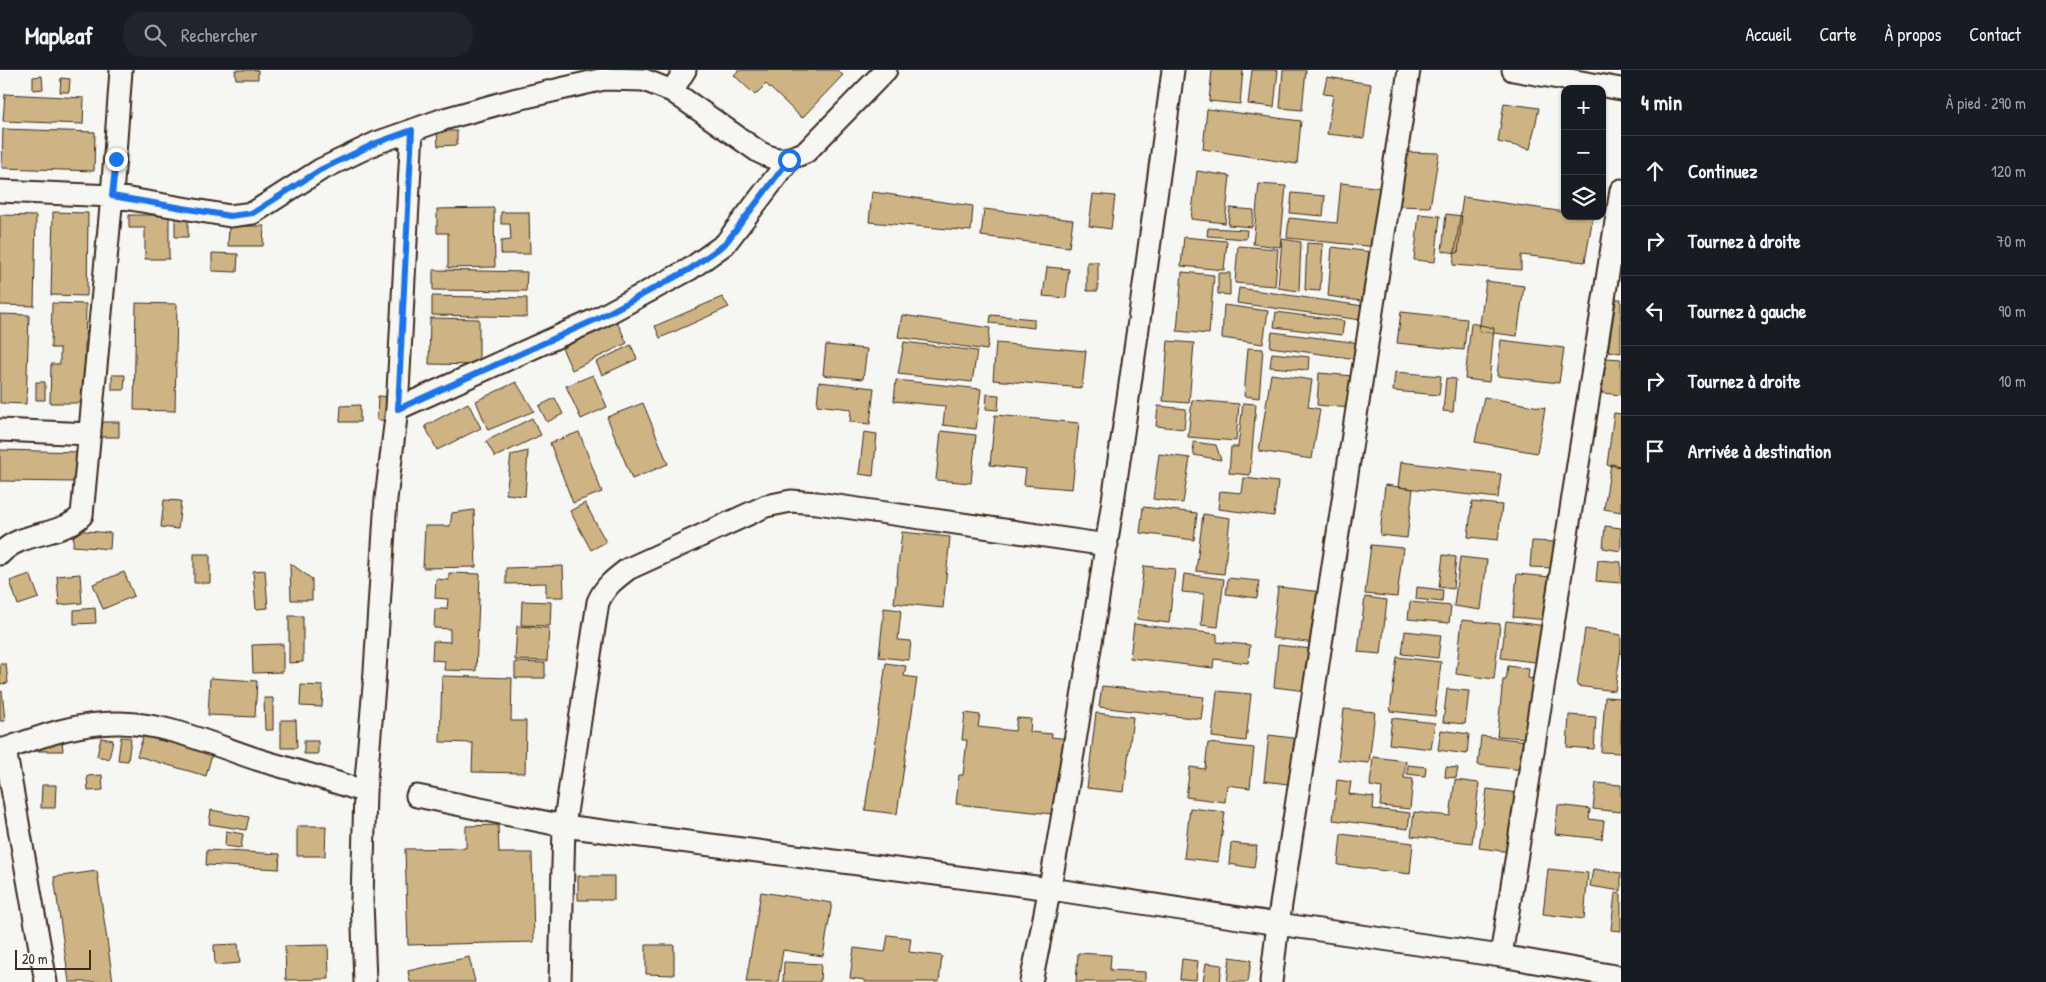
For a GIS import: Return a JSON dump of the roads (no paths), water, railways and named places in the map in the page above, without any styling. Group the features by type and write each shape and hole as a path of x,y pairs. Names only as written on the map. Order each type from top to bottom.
{"street":[{"path":"0,554 5,548 23,539 74,523 82,515 112,196 121,70"},
{"path":"672,91 685,70"},
{"path":"398,409 597,319 690,269 725,244 789,160 806,152 886,70"},
{"path":"1031,982 1051,889 1107,545 1173,70"},
{"path":"1271,982 1278,924 1409,70"},
{"path":"1514,70 1621,89"},
{"path":"0,191 112,196 230,216 253,213 320,170 376,143 444,119 605,75 644,80 672,91 759,152 772,159 789,160"},
{"path":"365,982 362,900 365,792 386,499 398,409 412,130"},
{"path":"1501,956 1621,190"},
{"path":"0,430 90,434"},
{"path":"560,982 564,826 598,602 603,590 612,581 628,569 766,506 791,501 817,502 1107,545"},
{"path":"46,982 2,749 70,728 119,723 172,730 257,759 365,792"},
{"path":"417,796 564,826 1051,889 1501,956 1621,977"}]}
